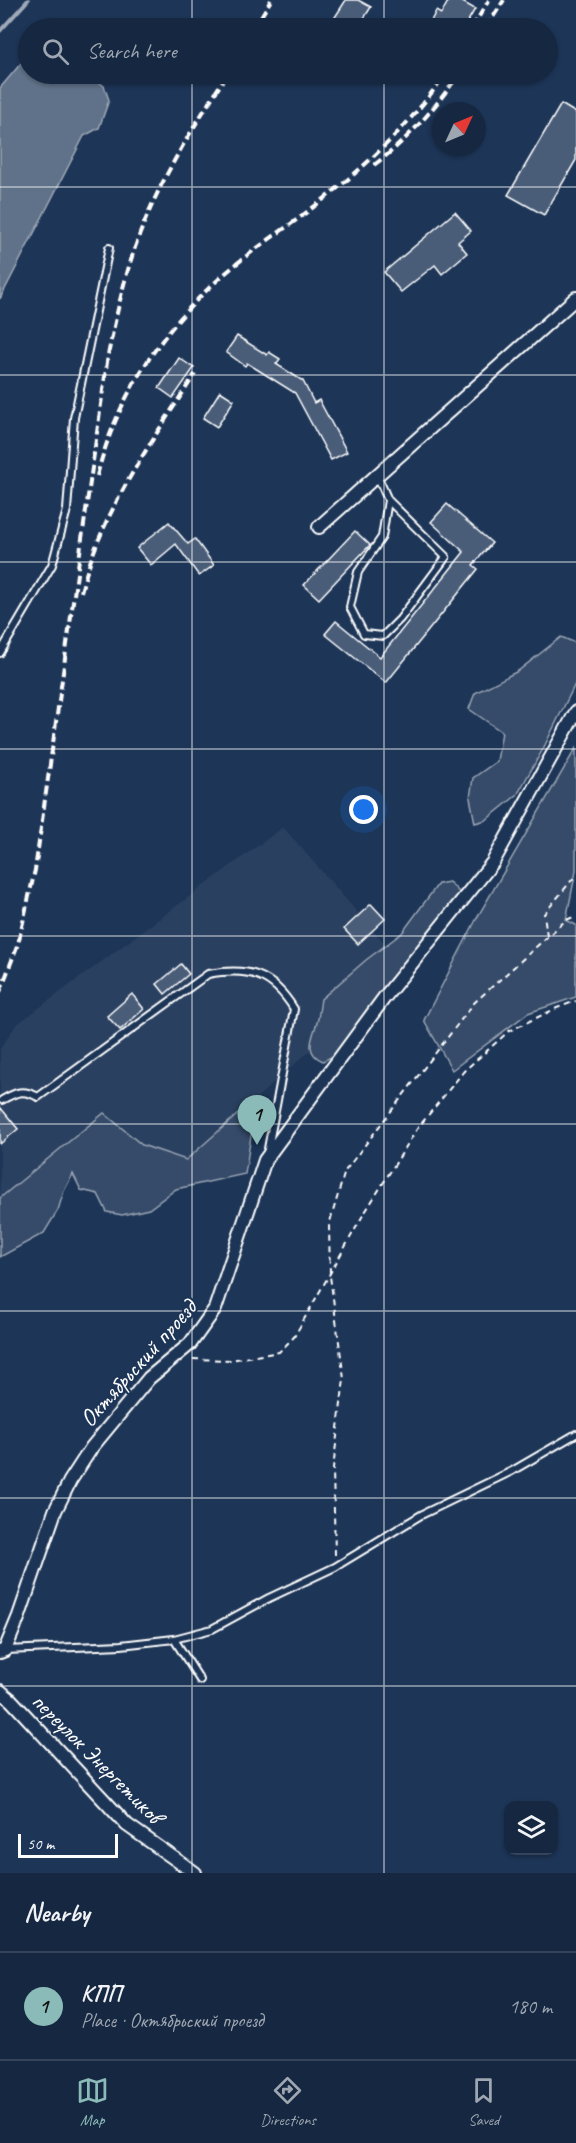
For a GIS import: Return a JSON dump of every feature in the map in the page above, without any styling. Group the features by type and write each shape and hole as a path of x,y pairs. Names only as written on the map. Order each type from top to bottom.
{"street":[{"path":"319,527 576,298"},
{"name":"Октябрьский проезд","path":"2,1651 19,1616 55,1511 70,1481 92,1447 149,1378 190,1344 215,1309 265,1160 384,998 492,862 576,712"},
{"name":"переулок Энергетиков","path":"0,1691 127,1825 195,1873"}],"lane":[{"path":"0,652 52,565 67,510 74,418 109,248"},
{"path":"377,475 387,500 446,557 400,619 383,636 364,634 350,607 358,572 382,537 387,500"},
{"path":"2,1100 19,1091 38,1097 208,974 230,970 264,976 285,995 294,1009 265,1160"},
{"path":"2,1651 121,1645 174,1639 212,1629 269,1598 335,1567 421,1515 512,1471 576,1434"},
{"path":"174,1639 200,1680"}],"path":[{"path":"547,937 544,914 576,875"},
{"path":"335,1567 333,1470 344,1379 330,1276 329,1225 345,1172 474,1003 566,920 576,916"},
{"path":"172,1359 231,1360 279,1352 294,1338 362,1217 417,1129 464,1071 509,1031 557,1008 576,1002"}],"shaded area":[{"path":"18,67 18,84 101,84 109,100 99,128 84,136 0,299 0,88"},
{"path":"561,637 576,643 576,682 517,795 486,820 475,823 470,798 473,778 497,761 502,732 469,709 475,693 518,671"},
{"path":"576,748 576,871 566,920 576,925 576,997 528,1013 452,1070 424,1020 478,916"},
{"path":"283,827 405,967 186,1160 142,1145 103,1113 0,1198 0,1049 16,1025"},
{"path":"449,882 461,894 335,1055 323,1061 317,1057 313,1053 311,1043 321,999 366,960 402,933 438,884"},
{"path":"104,1113 142,1145 186,1160 238,1114 252,1129 245,1174 176,1189 149,1209 122,1215 107,1212 98,1194 81,1190 73,1174 58,1210 44,1233 0,1257 0,1198"}],"building":[{"path":"346,0 358,0 371,7 364,18 334,18"},
{"path":"449,0 459,0 475,9 470,18 432,18 436,11 441,14"},
{"path":"561,104 576,113 576,160 544,215 508,195"},
{"path":"455,212 471,231 458,242 467,253 442,274 435,265 401,292 384,272"},
{"path":"237,336 267,355 269,352 280,359 276,364 303,381 314,403 319,400 347,452 331,460 295,393 247,363 245,366 226,352"},
{"path":"179,358 194,368 173,398 159,388"},
{"path":"220,391 234,400 217,427 203,418"},
{"path":"447,504 492,543 473,565 478,569 386,683 325,634 336,621 380,657 464,552 431,522"},
{"path":"169,522 188,544 195,539 214,565 199,576 176,544 151,565 137,548"},
{"path":"355,531 370,545 319,599 304,585"},
{"path":"371,904 385,919 358,944 344,929"},
{"path":"181,964 189,974 165,994 157,984"},
{"path":"132,994 144,1009 120,1030 107,1016"},
{"path":"0,1107 18,1129 0,1144"}],"waterway":[{"path":"0,31 28,0"}],"railway":[{"path":"260,18 271,0"},
{"path":"478,18 489,0"},
{"path":"492,18 504,0"},
{"path":"0,992 18,944 35,870 108,355 120,301 135,248 156,195 221,84"},
{"path":"97,476 106,445 132,387 148,360 187,310 252,251 311,209 384,147 438,84"},
{"path":"374,165 420,123 451,84"},
{"path":"81,592 90,562 114,506 145,452 195,374"}],"place":[{"name":"КПП","path":"257,1145"}]}
